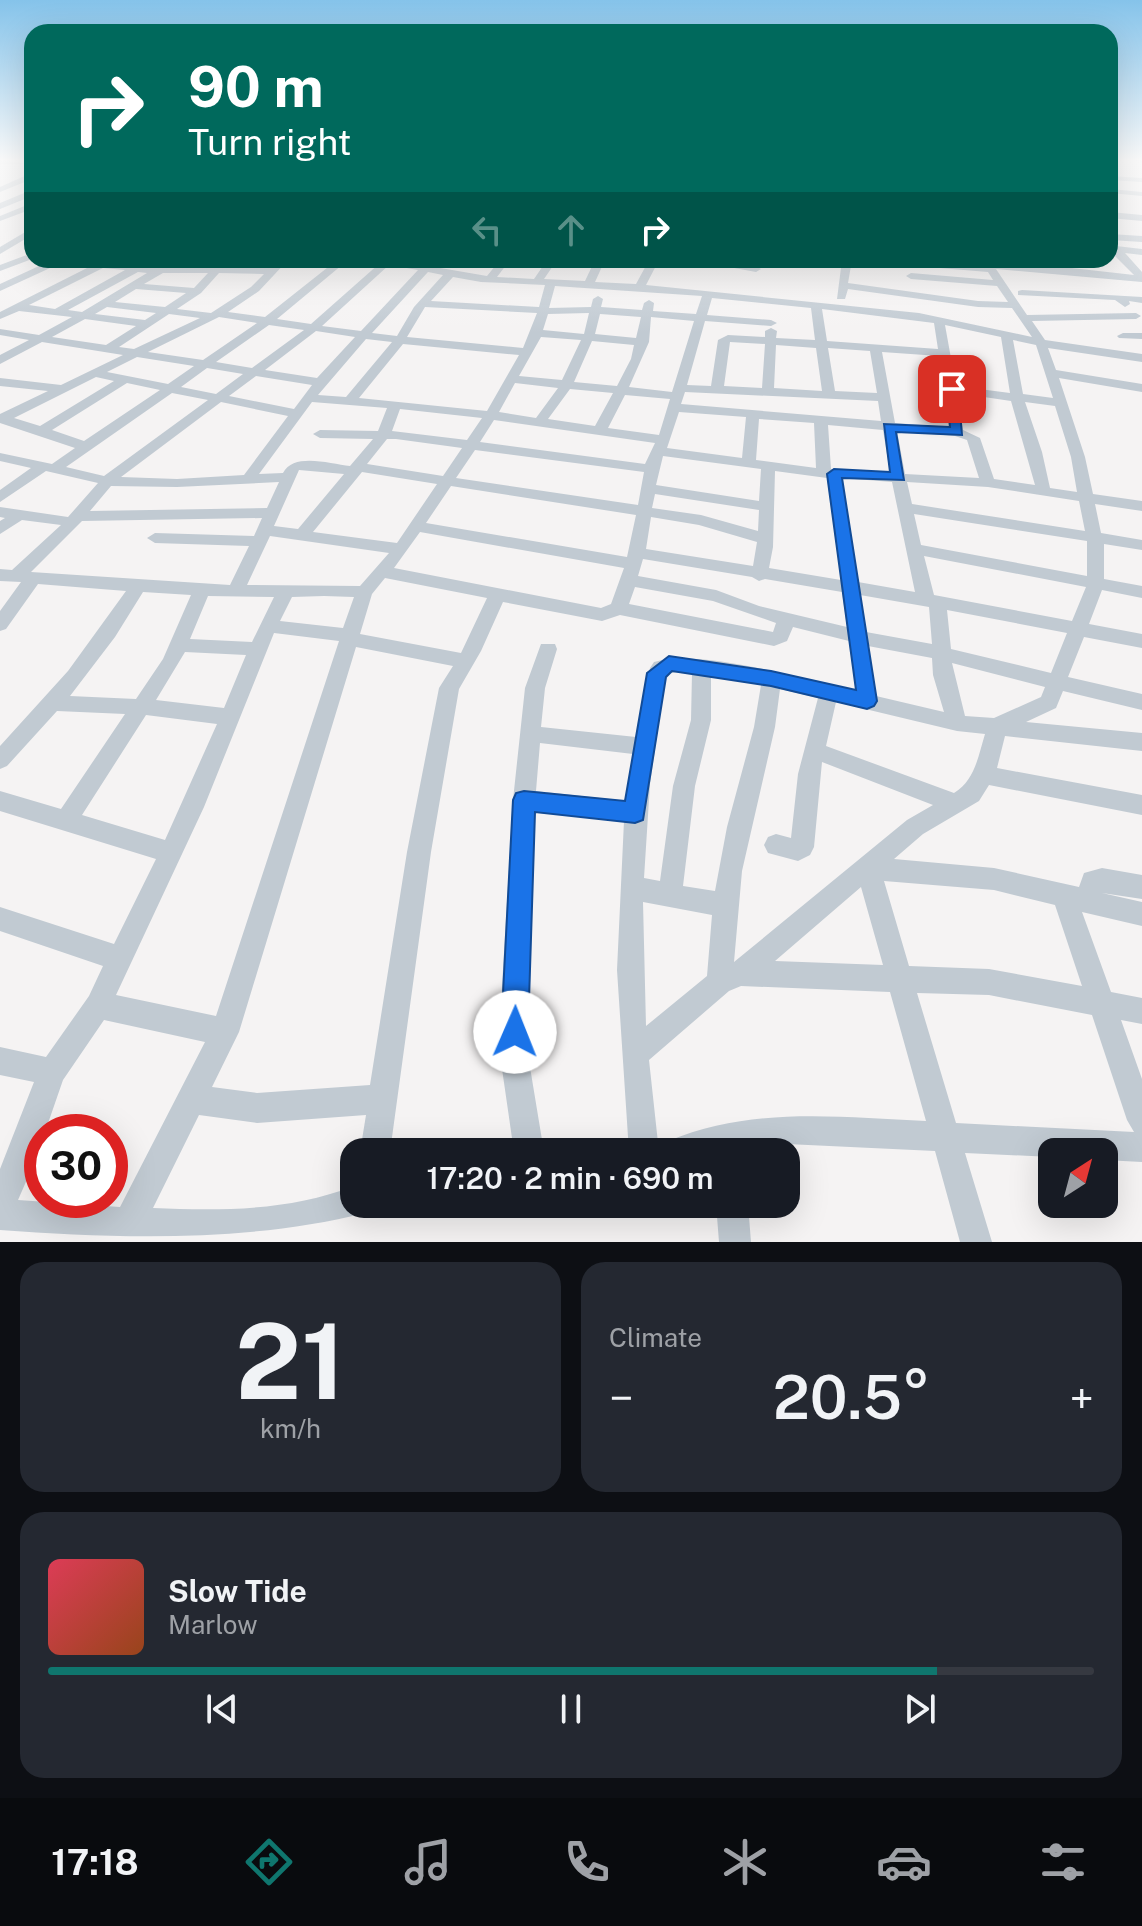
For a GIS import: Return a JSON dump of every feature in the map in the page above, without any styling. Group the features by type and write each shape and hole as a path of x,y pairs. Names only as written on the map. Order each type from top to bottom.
{"street":[{"path":"1135,217 1142,227"},
{"path":"1,219 24,222"},
{"path":"0,230 17,221"},
{"path":"1118,229 1123,237"},
{"path":"0,251 24,231"},
{"path":"1118,237 1142,239"},
{"path":"1118,250 1141,253"},
{"path":"1118,254 1142,279"},
{"path":"0,268 24,259"},
{"path":"0,288 43,268"},
{"path":"0,316 95,268"},
{"path":"131,268 272,271"},
{"path":"0,360 105,304 164,268"},
{"path":"110,348 197,291 219,268"},
{"path":"1,419 58,388 141,353 216,315 255,289 275,268"},
{"path":"0,497 87,447 265,322 333,268"},
{"path":"0,624 17,576 108,481 312,329 376,268"},
{"path":"420,268 485,279 708,293 919,316 1041,343 1142,360"},
{"path":"350,401 400,340 450,268"},
{"path":"469,306 485,279 497,268"},
{"path":"129,1223 225,1032 364,592 401,549 512,379 537,333 544,310 544,283 549,268"},
{"path":"588,285 596,268"},
{"path":"600,430 622,391 643,342 648,313 645,288 651,268"},
{"path":"746,297 757,268"},
{"path":"838,306 846,268"},
{"path":"909,268 919,316"},
{"path":"994,268 998,283 1041,343 1078,457 1098,563 1095,585 1049,702 1042,708 997,726"},
{"path":"1000,268 1025,283 1074,295 1142,300"},
{"path":"1025,283 1037,268"},
{"path":"1050,268 1142,279"},
{"path":"1090,268 1139,319"},
{"path":"6,335 135,269"},
{"path":"249,478 320,382 424,270"},
{"path":"1055,270 1074,295"},
{"path":"869,274 871,289"},
{"path":"911,276 998,283"},
{"path":"948,279 956,299"},
{"path":"844,285 1016,305"},
{"path":"136,286 197,291"},
{"path":"531,454 543,423 566,385 589,336 603,286"},
{"path":"619,608 634,566 651,469 662,446 708,293"},
{"path":"768,392 771,300"},
{"path":"105,304 216,315 362,336 526,352"},
{"path":"423,304 594,310 771,323"},
{"path":"816,304 829,394"},
{"path":"17,307 147,324"},
{"path":"1060,317 1082,350"},
{"path":"1024,318 1139,319"},
{"path":"939,320 957,432"},
{"path":"537,333 643,342"},
{"path":"6,335 110,348 254,374 320,382"},
{"path":"1006,335 1017,398 1044,493"},
{"path":"1123,336 1142,336"},
{"path":"717,390 725,339 945,353"},
{"path":"875,348 898,477 932,601 940,653 957,723"},
{"path":"95,373 297,414"},
{"path":"1049,373 1142,388"},
{"path":"40,432 125,379"},
{"path":"512,379 675,397 753,415 957,432 973,438 988,483"},
{"path":"0,382 58,388"},
{"path":"952,389 1059,403"},
{"path":"675,397 717,390 882,397"},
{"path":"308,398 395,404 600,430 662,446 768,466 988,483 1142,506"},
{"path":"303,534 384,434 395,404"},
{"path":"749,463 753,415"},
{"path":"1,419 87,447"},
{"path":"821,422 859,637 867,701"},
{"path":"320,434 384,434 651,469"},
{"path":"0,457 108,481 166,483 289,477"},
{"path":"236,591 289,477 298,465 445,481 701,520 765,539"},
{"path":"759,575 765,539 768,466"},
{"path":"647,488 767,507"},
{"path":"906,508 1142,545"},
{"path":"0,512 74,519 266,528 401,549"},
{"path":"0,529 20,514"},
{"path":"415,526 634,566 722,567 932,601 1142,641"},
{"path":"155,538 266,528"},
{"path":"917,549 1142,592"},
{"path":"634,566 786,618 1142,702"},
{"path":"716,596 722,567"},
{"path":"383,572 602,615 619,608 774,639 781,636 786,618"},
{"path":"17,576 202,590 364,592"},
{"path":"0,760 54,703 117,622 139,585"},
{"path":"0,1202 22,1155 52,1072 98,1005 193,807 258,649 287,589"},
{"path":"66,820 144,707 179,645 202,590"},
{"path":"376,1138 440,728 449,688 466,661 498,594"},
{"path":"268,626 466,661"},
{"path":"179,645 258,649"},
{"path":"527,1138 514,1055 524,800 535,688 548,649"},
{"path":"643,1138 630,970 632,888 635,812 643,746 657,673 661,667 669,663 702,666 771,679 957,723 1142,742"},
{"path":"670,895 684,786 701,720 702,666"},
{"path":"730,978 724,905 745,799 770,707 771,679"},
{"path":"776,845 798,850 802,847 814,750 829,692"},
{"path":"54,703 144,707 229,717"},
{"path":"635,1054 915,827 971,794 984,775 997,726"},
{"path":"531,734 643,746"},
{"path":"814,750 955,803"},
{"path":"984,775 1142,805"},
{"path":"524,800 635,812"},
{"path":"0,801 170,852"},
{"path":"868,868 968,875 1142,914"},
{"path":"868,868 976,1242"},
{"path":"1089,902 1092,881 1102,879 1142,887"},
{"path":"632,888 724,905"},
{"path":"1064,895 1142,1120"},
{"path":"0,919 120,959"},
{"path":"730,978 989,982 1098,1000 1142,1011"},
{"path":"98,1005 225,1032"},
{"path":"0,1061 52,1072"},
{"path":"190,1099 257,1108 380,1099"},
{"path":"752,1138 787,1129 1142,1147"},
{"path":"0,1214 248,1228 311,1221 340,1208"},
{"path":"733,1218 735,1242"}],"route":[{"path":"515,1032 524,800 635,812 643,746 657,673 669,663 771,679 867,701 834,474 898,477 888,427 957,432 952,389"}]}
